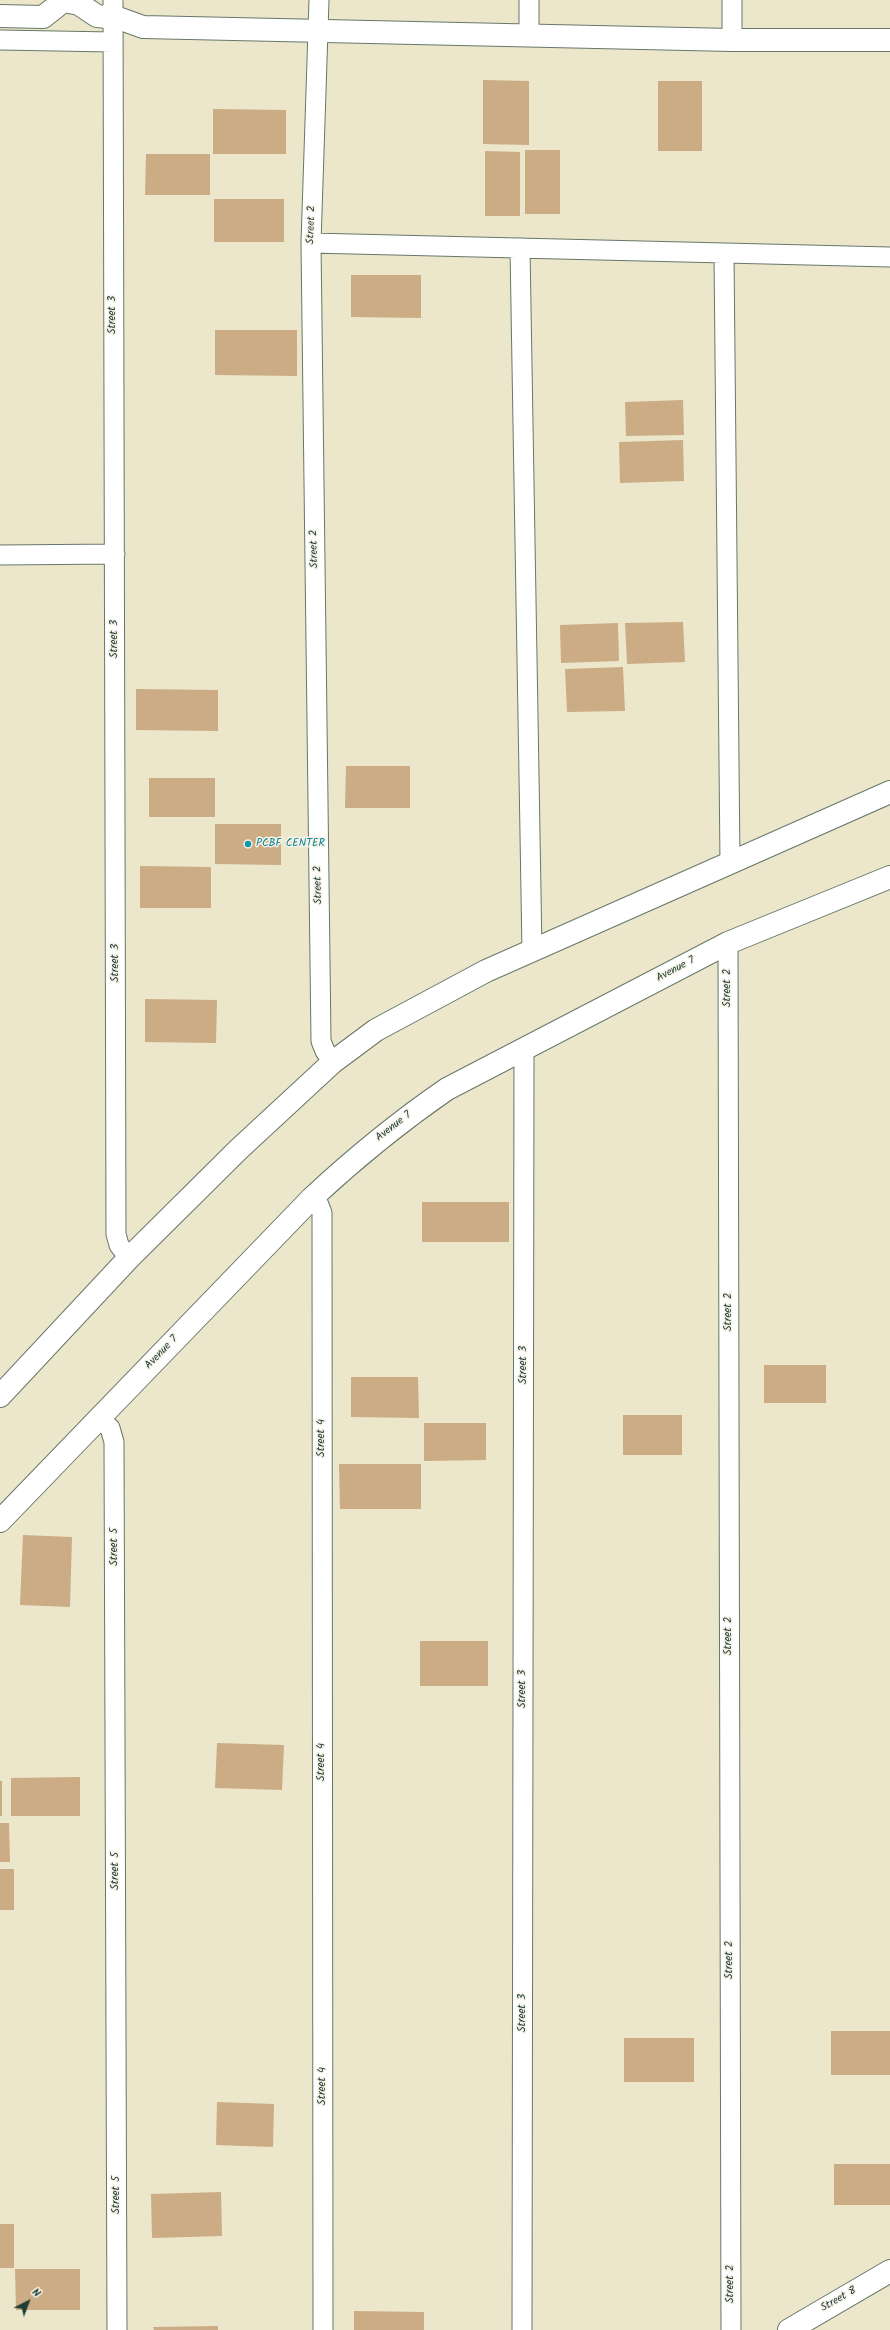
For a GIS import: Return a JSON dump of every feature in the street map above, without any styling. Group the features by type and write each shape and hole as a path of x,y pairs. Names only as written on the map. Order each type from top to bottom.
{"main road":[{"path":"0,16 43,17 61,1 76,3 97,16 112,8 143,27 318,32 529,34 732,40 890,40"},
{"path":"0,1396 129,1258 239,1149 334,1062 389,1023 455,986 890,792"},
{"name":"Avenue 7","path":"0,1521 312,1198 361,1152 406,1117 447,1089 728,943 890,877"},
{"name":"Street 8","path":"789,2330 888,2275"}],"street":[{"path":"318,32 319,0"},
{"path":"529,0 529,34"},
{"path":"732,0 732,40"},
{"name":"Street 3","path":"112,8 115,554 116,1234 119,1245 129,1258"},
{"name":"Street 2","path":"318,32 311,242 321,1041 325,1051 334,1062"},
{"path":"0,40 112,42"},
{"path":"311,242 724,254 890,256"},
{"path":"520,248 532,951"},
{"path":"724,254 730,863"},
{"path":"0,554 115,554"},
{"name":"Street 2","path":"728,943 731,2330"},
{"name":"Street 3","path":"522,2330 524,1049"},
{"name":"Street 4","path":"312,1198 319,1205 322,1213 323,2330"},
{"name":"Street 5","path":"99,1418 110,1428 114,1442 117,2330"}],"building":[{"path":"483,80 529,81 529,145 483,144"},
{"path":"658,81 702,81 702,151 658,151"},
{"path":"213,109 286,110 286,154 213,154"},
{"path":"525,150 560,150 560,214 525,214"},
{"path":"485,151 520,152 520,216 485,216"},
{"path":"146,154 210,154 210,195 145,195"},
{"path":"214,199 284,199 284,242 214,242"},
{"path":"351,275 421,275 421,318 351,317"},
{"path":"215,330 297,330 297,376 215,375"},
{"path":"683,400 684,435 626,436 625,402"},
{"path":"683,440 684,481 620,483 619,442"},
{"path":"683,622 685,662 627,664 625,623"},
{"path":"618,623 619,661 561,663 560,625"},
{"path":"623,667 625,711 567,712 565,669"},
{"path":"136,689 218,690 218,731 136,730"},
{"path":"346,766 410,766 410,808 345,808"},
{"path":"149,778 215,778 215,817 149,817"},
{"name":"PCBF CENTER","path":"215,824 281,824 281,865 215,864"},
{"path":"140,866 211,867 211,908 140,908"},
{"path":"145,999 217,1000 216,1043 145,1042"},
{"path":"422,1202 509,1202 509,1242 422,1242"},
{"path":"764,1365 826,1365 826,1403 764,1403"},
{"path":"351,1377 418,1377 419,1418 351,1417"},
{"path":"623,1415 682,1415 682,1455 623,1455"},
{"path":"424,1423 486,1423 486,1460 424,1461"},
{"path":"339,1464 421,1464 421,1509 340,1509"},
{"path":"23,1535 72,1537 70,1607 20,1605"},
{"path":"420,1641 488,1641 488,1686 420,1686"},
{"path":"217,1743 284,1745 282,1790 215,1788"},
{"path":"80,1777 80,1816 11,1816 11,1778"},
{"path":"0,1781 2,1781 2,1816 0,1816"},
{"path":"0,1823 9,1823 10,1862 0,1862"},
{"path":"0,1869 14,1869 14,1910 0,1910"},
{"path":"831,2031 890,2031 890,2075 831,2075"},
{"path":"624,2038 694,2038 694,2082 624,2082"},
{"path":"217,2102 274,2104 273,2147 216,2145"},
{"path":"834,2164 890,2164 890,2205 834,2205"},
{"path":"221,2192 222,2236 152,2238 151,2194"},
{"path":"0,2224 14,2224 14,2268 0,2268"},
{"path":"15,2269 80,2269 80,2310 16,2310"},
{"path":"354,2311 424,2312 424,2330 354,2330"},
{"path":"218,2326 218,2330 154,2330 153,2327"}],"place":[{"name":"PCBF CENTER","path":"248,844"}]}
